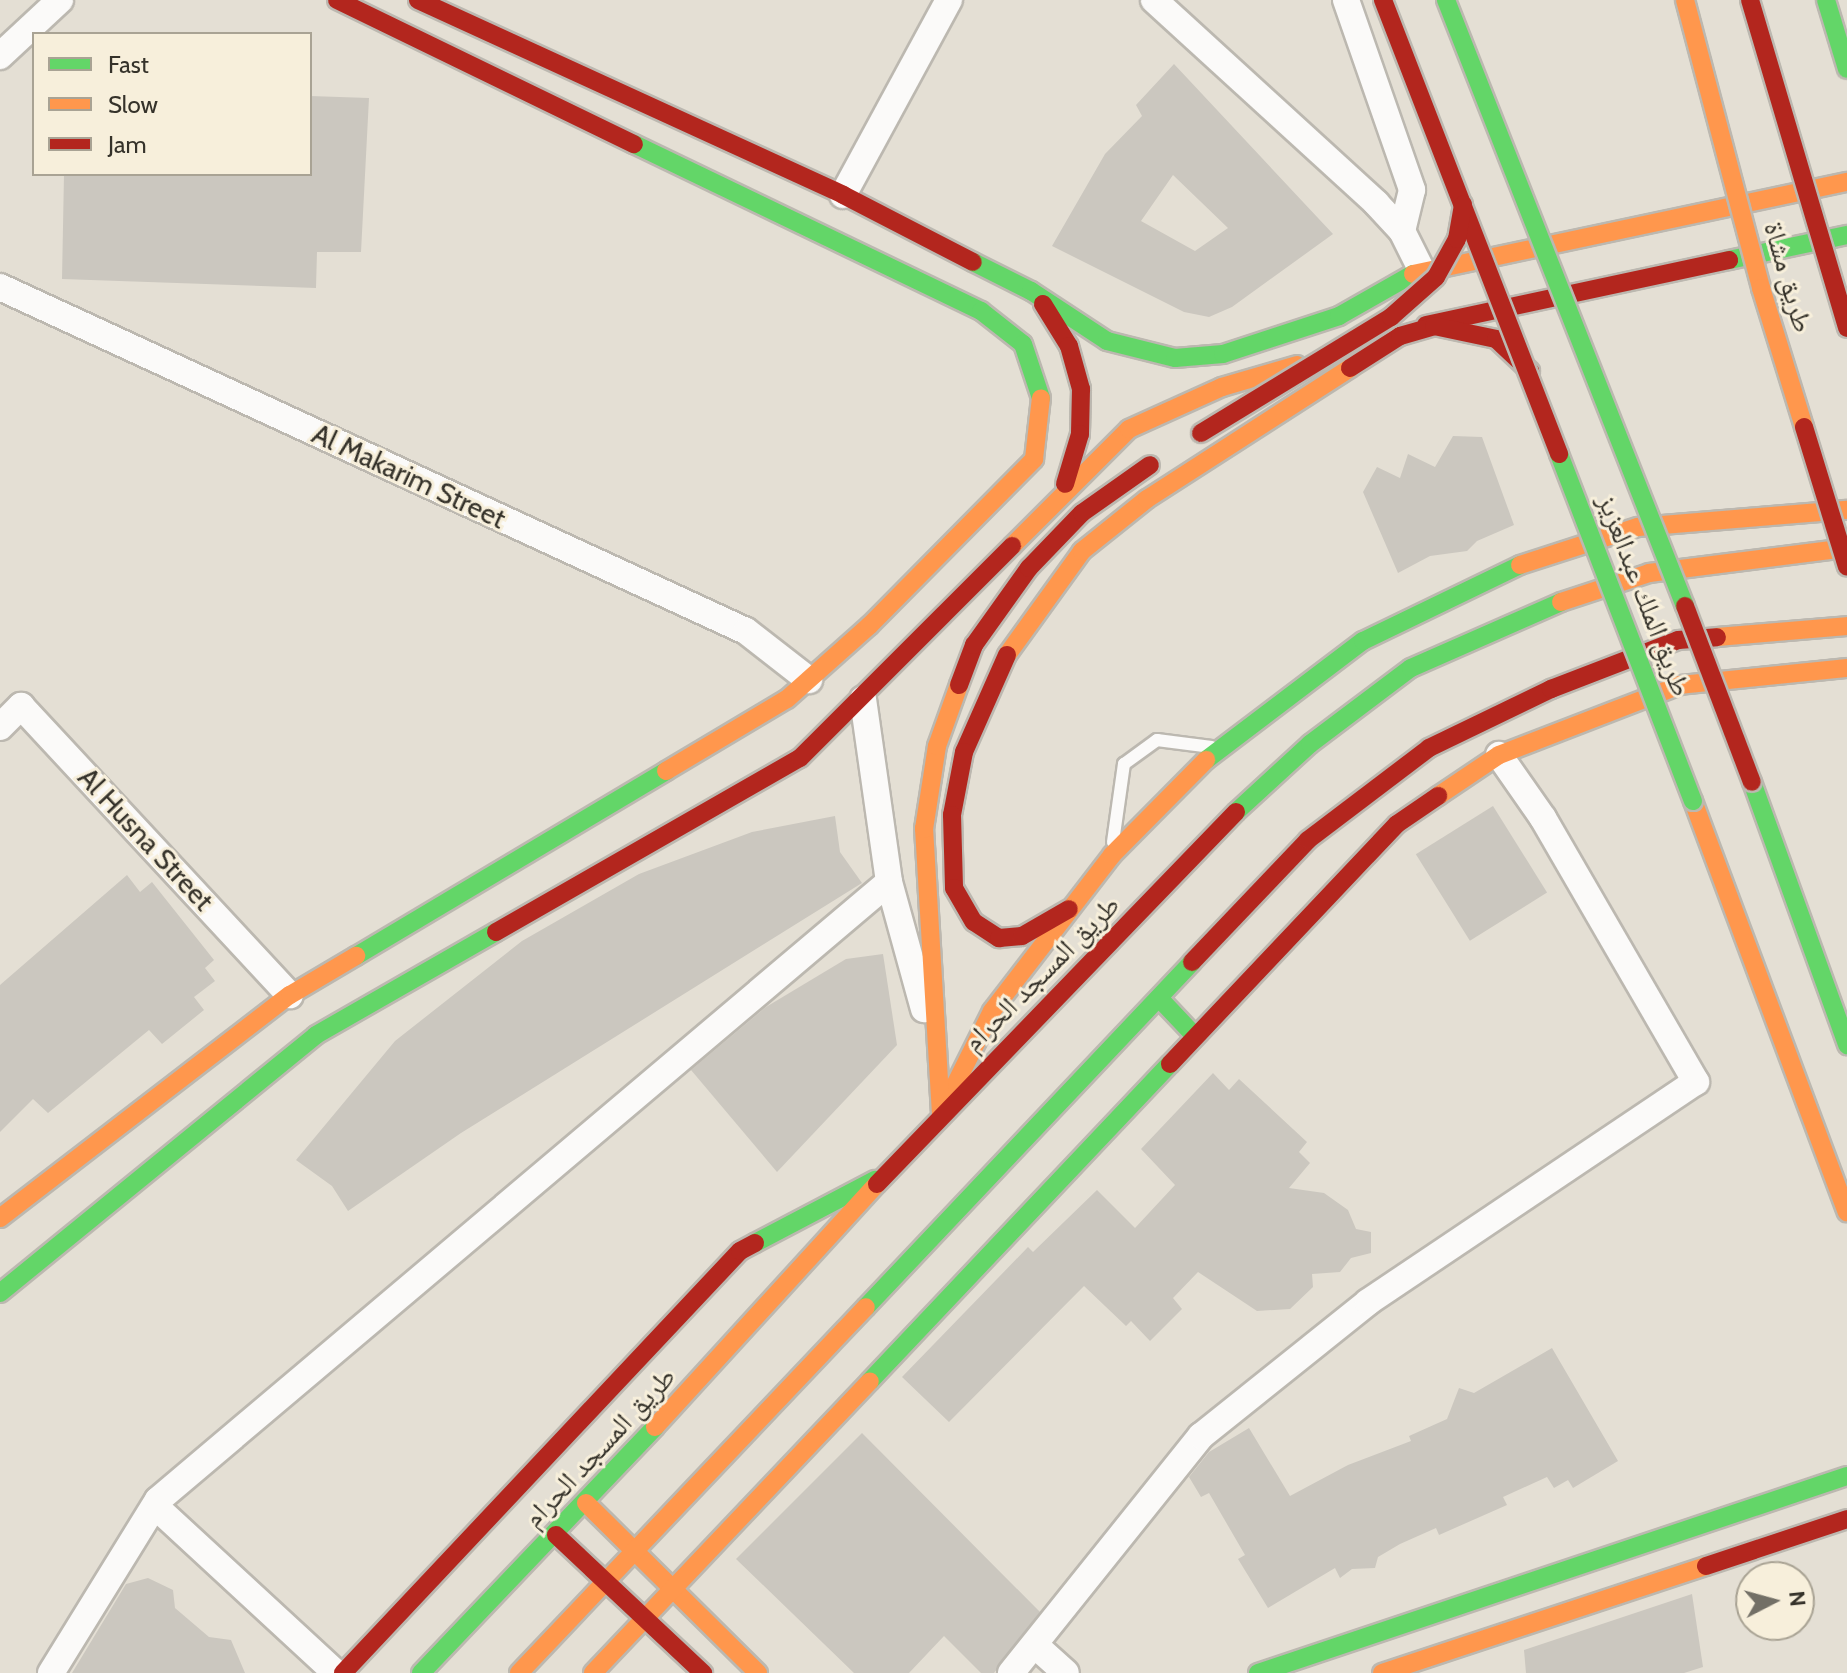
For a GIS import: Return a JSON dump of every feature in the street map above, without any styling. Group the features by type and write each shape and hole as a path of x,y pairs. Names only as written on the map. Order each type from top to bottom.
{"main road":[{"path":"0,1218 290,995 787,699 1034,459 1044,407 1023,344 981,311 337,0"},
{"path":"418,0 843,195 1031,291 1107,341 1175,358 1223,354 1339,316 1421,269 1847,182"},
{"name":"طريق الملك عبدالعزيز","path":"1383,0 1530,371 1847,1212"},
{"name":"طريق الملك عبدالعزيز","path":"1446,0 1588,350 1752,782 1847,1045"},
{"name":"طريق مشاة","path":"1685,0 1761,288 1847,567"},
{"name":"طريق مشاة","path":"1750,0 1847,328"},
{"path":"1826,0 1847,69"},
{"path":"1188,441 1391,317 1436,277 1457,239 1463,205"},
{"path":"0,1293 316,1035 800,758 863,699 1058,497 1129,429 1222,387 1470,312 1847,235"},
{"path":"1031,291 1059,326 1081,389 1078,445 1058,497"},
{"path":"1069,909 1022,936 999,938 974,922 954,888 952,815 964,752 1013,641 1041,600 1082,551 1147,499 1400,336 1434,326 1465,329 1496,339 1530,371"},
{"path":"941,1114 935,1052 937,986 926,912 924,829 937,746 974,645 1029,568 1082,513 1163,456"},
{"path":"941,1114 992,1011 1112,855 1219,747 1363,641 1539,556 1638,527 1847,510"},
{"name":"طريق المسجد الحرام","path":"421,1673 586,1503 941,1114 1239,809 1310,744 1411,668 1524,614 1649,573 1847,548"},
{"path":"519,1673 1308,840 1429,748 1551,689 1678,640 1847,626"},
{"path":"593,1673 1193,1034 1397,824 1499,755 1680,685 1847,668"},
{"path":"1159,998 1193,1034"},
{"path":"343,1673 740,1251 890,1172"},
{"path":"1258,1673 1847,1476"},
{"path":"586,1503 758,1673"},
{"path":"1382,1673 1847,1519"},
{"path":"556,1535 703,1673"}],"street":[{"path":"0,56 60,0"},
{"path":"1154,0 1402,231 1421,269"},
{"path":"1346,0 1412,190 1402,231"},
{"path":"843,195 940,3"},
{"name":"Al Makarim Street","path":"0,287 746,631 809,680"},
{"path":"863,699 889,882 935,1052"},
{"name":"Al Husna Street","path":"0,727 21,706 290,995"},
{"path":"1011,1673 1036,1646 1201,1436 1368,1302 1696,1082 1543,818 1499,755"},
{"path":"51,1673 155,1506 889,882"},
{"path":"155,1506 336,1673"},
{"path":"1036,1646 1066,1673"}],"lane":[{"path":"1112,855 1124,764 1157,740 1219,747"}],"building":[{"path":"1174,64 1333,234 1232,307 1209,317 1184,312 1052,246 1105,154 1142,116 1136,105","holes":["1173,175 1228,228 1195,251 1141,221"]},
{"path":"312,96 369,98 361,252 317,252 316,288 62,279 64,176 312,176"},
{"path":"1453,436 1482,437 1514,525 1477,541 1467,551 1430,556 1398,573 1363,492 1377,467 1400,478 1408,454 1435,467"},
{"path":"1493,806 1547,893 1470,941 1416,854"},
{"path":"835,816 840,852 862,883 461,1133 348,1211 332,1186 296,1160 395,1041 522,941 639,874 752,832"},
{"path":"127,875 140,892 152,882 214,960 205,968 215,981 194,997 204,1010 162,1044 149,1030 48,1113 33,1099 0,1132 0,985"},
{"path":"883,954 897,1045 777,1172 691,1070 766,1007 846,959"},
{"path":"1213,1073 1229,1090 1239,1079 1307,1142 1299,1152 1310,1163 1289,1188 1324,1193 1348,1210 1356,1229 1371,1232 1371,1253 1351,1258 1340,1272 1312,1274 1313,1287 1290,1309 1257,1311 1198,1272 1173,1298 1182,1309 1150,1341 1131,1321 1126,1326 1084,1286 949,1422 902,1377 1028,1247 1033,1252 1097,1190 1135,1228 1175,1185 1141,1149"},
{"path":"1552,1348 1618,1461 1573,1488 1568,1480 1554,1488 1547,1477 1503,1497 1507,1505 1439,1535 1436,1528 1400,1544 1378,1557 1375,1568 1352,1569 1340,1578 1335,1568 1268,1608 1238,1559 1245,1555 1209,1493 1201,1497 1189,1477 1209,1452 1249,1428 1290,1496 1348,1465 1411,1441 1409,1436 1447,1419 1459,1388 1474,1393"},
{"path":"862,1433 1040,1612 994,1673 981,1673 944,1636 909,1673 854,1673 736,1559"},
{"path":"148,1578 173,1590 175,1608 209,1637 231,1640 245,1673 72,1673 126,1584"},
{"path":"1692,1594 1703,1667 1684,1673 1526,1673 1524,1650"}],"traffic: fast":[{"path":"1446,0 1685,606"},
{"path":"1826,0 1847,69"},
{"path":"634,144 981,311 1023,344 1041,398"},
{"path":"1729,260 1847,235"},
{"path":"973,262 1031,291 1107,341 1175,358 1223,354 1339,316 1413,274"},
{"path":"1559,454 1693,801"},
{"path":"1206,760 1363,641 1520,565"},
{"path":"1236,812 1310,744 1411,668 1561,602"},
{"path":"356,956 666,771"},
{"path":"1752,782 1847,1045"},
{"path":"0,1293 316,1035 496,932"},
{"path":"866,1307 1192,962"},
{"path":"1159,998 1193,1034"},
{"path":"870,1381 1170,1064"},
{"path":"755,1243 875,1180"},
{"path":"421,1673 655,1427"},
{"path":"1258,1673 1847,1476"}],"traffic: slow":[{"path":"1685,0 1761,288 1804,427"},
{"path":"1413,274 1847,182"},
{"path":"1012,546 1129,429 1222,387 1297,365"},
{"path":"1007,655 1082,551 1147,499 1350,368"},
{"path":"666,771 787,699 869,626 1034,459 1041,398"},
{"path":"1520,565 1638,527 1847,510"},
{"path":"1561,602 1649,573 1847,548"},
{"path":"1717,637 1847,626"},
{"path":"1438,796 1499,755 1680,685 1847,668"},
{"path":"941,1114 924,829 937,746 959,685"},
{"path":"948,1099 992,1011 1112,855 1206,760"},
{"path":"1693,801 1847,1212"},
{"path":"0,1218 290,995 356,956"},
{"path":"655,1427 877,1184"},
{"path":"519,1673 866,1307"},
{"path":"593,1673 870,1381"},
{"path":"586,1503 758,1673"},
{"path":"1382,1673 1706,1566"}],"traffic: jam":[{"path":"337,0 634,144"},
{"path":"418,0 843,195 973,262"},
{"path":"1383,0 1559,454"},
{"path":"1750,0 1847,328"},
{"path":"1201,433 1391,317 1436,277 1457,239 1463,205"},
{"path":"1426,325 1729,260"},
{"path":"1043,304 1069,346 1081,389 1080,434 1065,484"},
{"path":"1350,368 1400,336 1434,326 1496,339 1530,371"},
{"path":"1804,427 1847,567"},
{"path":"959,685 974,645 1029,568 1082,513 1150,465"},
{"path":"496,932 800,758 1012,546"},
{"path":"1685,606 1752,782"},
{"path":"1192,962 1308,840 1429,748 1551,689 1678,640 1717,637"},
{"path":"1007,655 964,752 952,815 954,888 974,922 999,938 1022,936 1069,909"},
{"path":"1170,1064 1397,824 1438,796"},
{"path":"877,1184 1236,812"},
{"path":"343,1673 740,1251 755,1243"},
{"path":"1706,1566 1847,1519"},
{"path":"556,1535 703,1673"}]}
